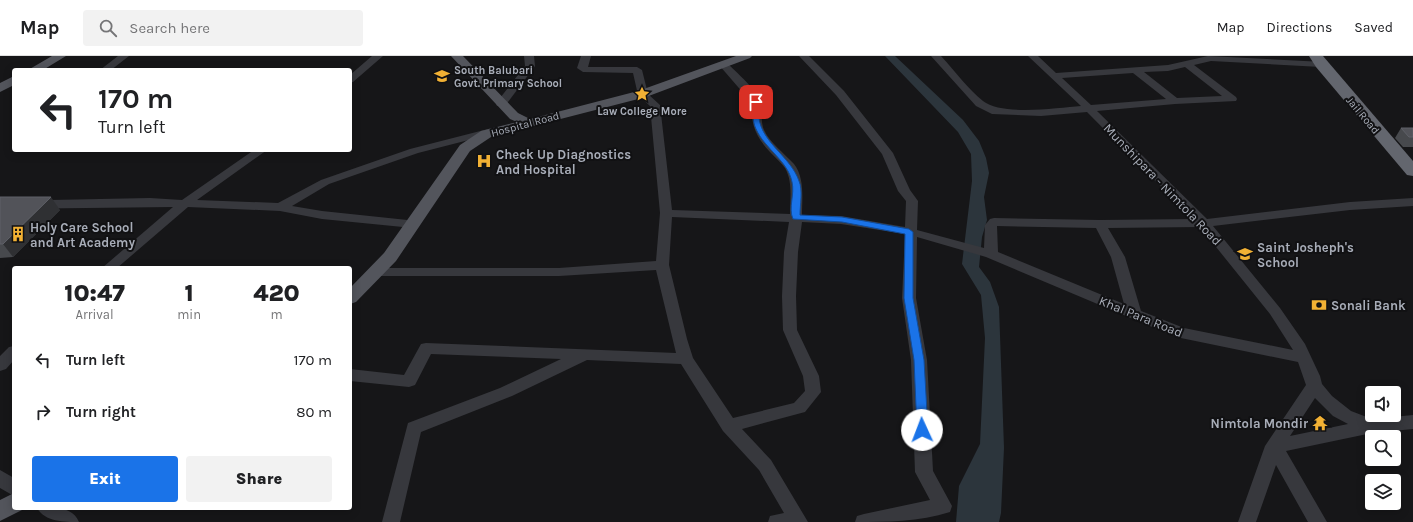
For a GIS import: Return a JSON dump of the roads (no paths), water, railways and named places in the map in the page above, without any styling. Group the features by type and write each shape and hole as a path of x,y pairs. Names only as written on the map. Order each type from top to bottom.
{"highway":[{"name":"Jail Road","path":"1318,60 1413,171"}],"main road":[{"path":"38,68 60,56"},
{"path":"457,56 501,104 514,116 527,122"},
{"name":"Hospital Road","path":"352,296 390,257 464,148 486,134 527,122 642,94 746,56"},
{"path":"0,88 12,81"},
{"path":"0,511 12,504"}],"street":[{"path":"108,68 124,56"},
{"path":"352,78 378,56"},
{"path":"501,104 530,66 529,56"},
{"path":"586,56 582,65 582,68 586,70 637,70 642,94 655,105 666,213 662,265 686,359 729,426 765,465 799,521 777,522"},
{"path":"804,56 840,93 887,153 904,191 912,201 909,232 909,298 919,360 924,472 943,506 864,522"},
{"path":"936,56 980,104 996,112 1041,113 1175,101 1232,99 1187,64"},
{"name":"Munshipara - Nimtola Road","path":"1033,56 1088,108 1204,223 1274,311 1300,348 1314,386 1329,405 1341,414 1372,426"},
{"path":"1053,76 1168,68 1210,57 1318,60"},
{"path":"724,65 750,93 756,102 756,118 759,130 771,147 790,167 796,183 796,217 791,252 789,296 790,330 811,376 813,392 799,408 729,426"},
{"path":"1135,70 1175,101"},
{"path":"280,207 325,182 407,154 527,122"},
{"path":"111,266 185,203 258,152"},
{"path":"0,205 150,202 280,207 322,215 413,224"},
{"path":"988,253 991,225 994,222 1100,224 1204,223 1350,206 1413,202"},
{"name":"Khal Para Road","path":"666,213 842,220 909,232 953,242 988,253 1181,333 1304,358"},
{"path":"1100,224 1118,257 1134,314"},
{"path":"376,272 559,272 662,265"},
{"path":"352,375 409,382 426,348 686,359"},
{"path":"0,364 12,354"},
{"path":"391,522 414,428 506,392 584,355"},
{"path":"1247,522 1274,446 1314,386"},
{"path":"1274,446 1372,426 1413,422"},
{"path":"1274,446 1318,522"},
{"path":"0,478 12,487"},
{"path":"49,510 70,522"}],"place":[{"name":"South Balubari Govt. Primary School","path":"442,76"},
{"name":"Law College More","path":"642,94"},
{"name":"Check Up Diagnostics And Hospital","path":"484,161"},
{"name":"Holy Care School and Art Academy","path":"18,234"},
{"name":"Saint Josheph's School","path":"1245,254"},
{"name":"Sonali Bank","path":"1319,305"},
{"name":"Nimtola Mondir","path":"1320,423"}]}
